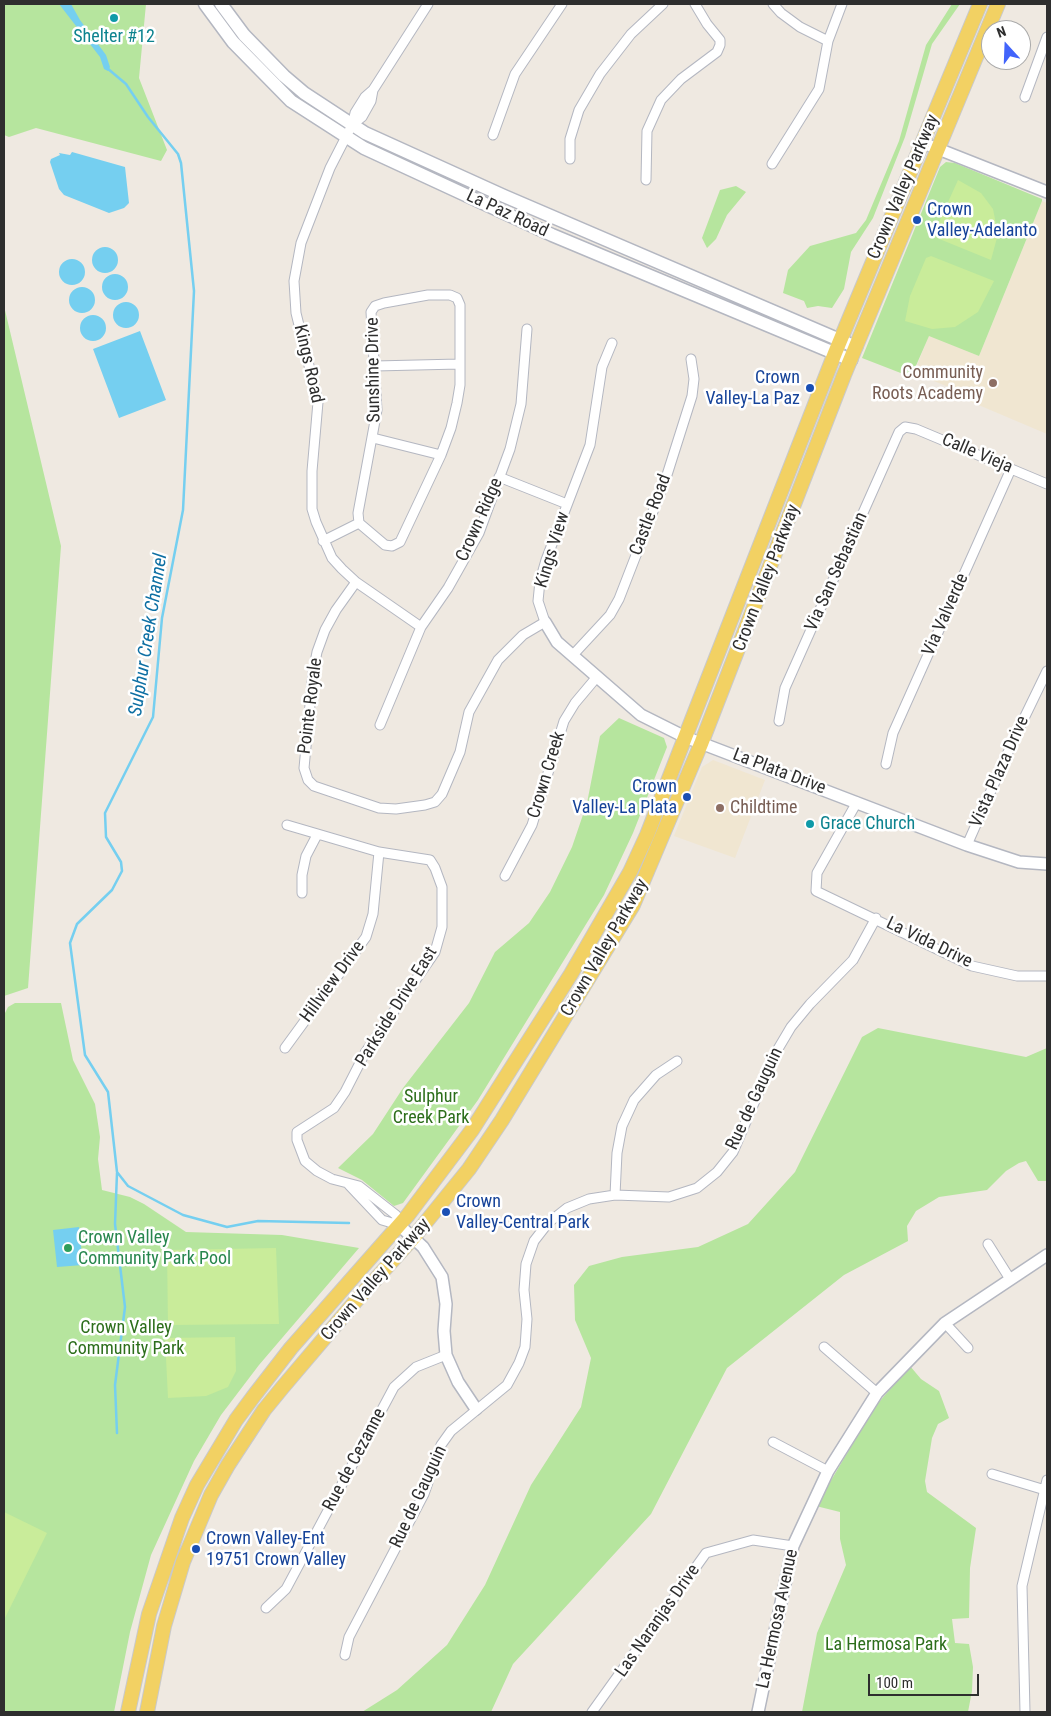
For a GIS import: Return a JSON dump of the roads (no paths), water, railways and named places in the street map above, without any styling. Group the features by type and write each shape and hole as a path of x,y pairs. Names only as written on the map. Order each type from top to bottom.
{"main road":[{"name":"Crown Valley Parkway","path":"128,1712 149,1614 182,1518 197,1485 236,1420 291,1348 399,1225 472,1130 615,900 647,835 834,353 980,4"},
{"name":"Crown Valley Parkway","path":"147,1712 164,1626 180,1571 215,1487 264,1410 355,1302 453,1191 486,1145 633,905 701,744 853,354 998,4"},
{"path":"208,9 224,8"},
{"name":"La Paz Road","path":"224,8 244,35 284,76 304,93 352,126 495,192 840,340 853,354"},
{"name":"La Paz Road","path":"208,9 247,56 291,101 346,138 390,162 552,235 834,353 853,354"}],"street":[{"name":"Kings Road","path":"421,627 356,582 332,558 323,541 312,509 312,471 318,402 296,313 294,281 301,243 330,168 352,126 355,113 365,97 373,90 428,4"},
{"path":"493,135 516,74 562,4"},
{"path":"570,159 570,139 579,110 600,74 631,34 663,4"},
{"path":"646,180 647,131 661,100 680,78 717,52 720,45 720,40 707,24 695,4"},
{"path":"773,4 781,13 800,27 828,42"},
{"path":"772,164 819,89 828,42 842,4"},
{"path":"1025,96 1047,37"},
{"path":"923,143 1047,192"},
{"name":"Sunshine Drive","path":"450,295 457,298 460,305 459,364 457,403 441,455 400,542 392,546 385,545 359,523 358,514 367,459 374,438 378,410 371,312 375,306 408,298 450,295"},
{"name":"Crown Ridge","path":"380,725 421,627 448,588 479,533 500,477 517,428 527,328"},
{"name":"Kings View","path":"545,622 538,601 540,581 590,444 602,367 612,343"},
{"name":"Castle Road","path":"572,656 610,615 619,599 666,478 692,396 694,378 691,358"},
{"path":"376,366 459,364"},
{"name":"Calle Vieja","path":"905,427 916,429 1047,484"},
{"name":"Via San Sebastian","path":"779,721 785,688 896,438 905,427"},
{"path":"374,438 441,455"},
{"name":"Via Valverde","path":"886,764 893,733 1012,469"},
{"path":"500,477 567,504"},
{"path":"323,541 359,523"},
{"name":"Pointe Royale","path":"356,582 336,610 317,652 313,674 304,768 308,780 314,786 386,809 425,806 435,802 442,794 460,752 470,712 494,668 511,646 545,622"},
{"name":"La Plata Drive","path":"545,622 557,642 596,678 641,715 685,737 967,845 1019,862 1047,864"},
{"name":"Vista Plaza Drive","path":"967,845 1013,741 1047,671"},
{"name":"Crown Creek","path":"505,876 532,825 564,721 575,702 596,678"},
{"name":"La Vida Drive","path":"858,802 817,873 816,891 876,918 972,966 1017,976 1047,976"},
{"path":"287,825 379,852"},
{"path":"302,893 302,875 306,856 317,835"},
{"name":"Parkside Drive East","path":"379,852 430,860 436,868 442,887 444,910 442,927 435,952 369,1046 345,1092 334,1108 297,1132 297,1140 305,1161 317,1171 349,1184 382,1220 399,1225"},
{"name":"Hillview Drive","path":"285,1048 358,951 366,937 373,914 379,852"},
{"name":"Rue de Gauguin","path":"345,1655 349,1637 424,1494 441,1446 451,1431 507,1385 525,1347 527,1319 524,1290 525,1273 534,1241 548,1223 568,1208 590,1199 615,1195 669,1197 697,1188 717,1172 732,1152 775,1054 790,1026 852,960 876,918"},
{"path":"615,1195 617,1153 622,1126 634,1100 656,1076 677,1061"},
{"path":"399,1225 428,1253 442,1278 446,1304 444,1331 446,1355 458,1382 476,1409"},
{"path":"988,1244 1010,1279"},
{"name":"La Hermosa Avenue","path":"758,1712 793,1546 828,1471 877,1393 945,1323 1047,1255"},
{"path":"945,1323 968,1348"},
{"path":"824,1347 877,1393"},
{"name":"Rue de Cezanne","path":"266,1608 286,1589 394,1387 416,1367 446,1355"},
{"path":"773,1442 828,1471"},
{"path":"992,1474 1046,1485 1022,1586 1025,1712"},
{"name":"Las Naranjas Drive","path":"592,1712 706,1553 753,1540 793,1546"}],"water":[{"path":"59,4 71,4 80,20 106,55 110,67 108,71 104,69 100,57"},
{"path":"72,152 125,167 129,203 124,208 109,213 64,195 59,189 50,162 51,159 60,155 59,153 70,155"},
{"path":"105,247 114,251 118,260 114,269 105,273 96,269 92,260 96,251"},
{"path":"72,259 81,263 85,272 81,281 72,285 63,281 59,272 63,263"},
{"path":"115,274 124,278 128,287 124,296 115,300 106,296 102,287 106,278"},
{"path":"82,287 91,291 95,300 91,309 82,313 73,309 69,300 73,291"},
{"path":"126,302 135,306 139,315 135,324 126,328 117,324 113,315 117,306"},
{"path":"93,315 102,319 106,328 102,337 93,341 84,337 80,328 84,319"},
{"path":"140,331 166,400 119,418 93,349"},
{"name":"Crown Valley Community Park Pool","path":"79,1227 83,1265 57,1267 53,1230"}],"waterway":[{"name":"Sulphur Creek Channel","path":"107,68 126,84 148,117 178,154 181,163 194,291 183,510 162,618 153,717 105,813 106,837 121,862 122,871 112,890 77,924 70,943 85,1055 108,1092 117,1172 128,1186 183,1215 227,1227 258,1221 349,1223"},
{"path":"117,1173 115,1224 125,1307 115,1385 117,1433"}],"place":[{"name":"Shelter #12","path":"114,18"},
{"name":"Crown Valley-Adelanto","path":"917,220"},
{"name":"Community Roots Academy","path":"993,383"},
{"name":"Crown Valley-La Paz","path":"810,388"},
{"name":"Crown Valley-La Plata","path":"687,797"},
{"name":"Childtime","path":"720,808"},
{"name":"Grace Church","path":"810,824"},
{"name":"Crown Valley-Central Park","path":"446,1212"},
{"name":"Crown Valley Community Park Pool","path":"68,1248"},
{"name":"Crown Valley-Ent 19751 Crown Valley","path":"196,1549"}],"park label":[{"name":"Sulphur Creek Park","path":"431,1107"},
{"name":"Crown Valley Community Park","path":"126,1338"},
{"name":"La Hermosa Park","path":"886,1645"}]}
